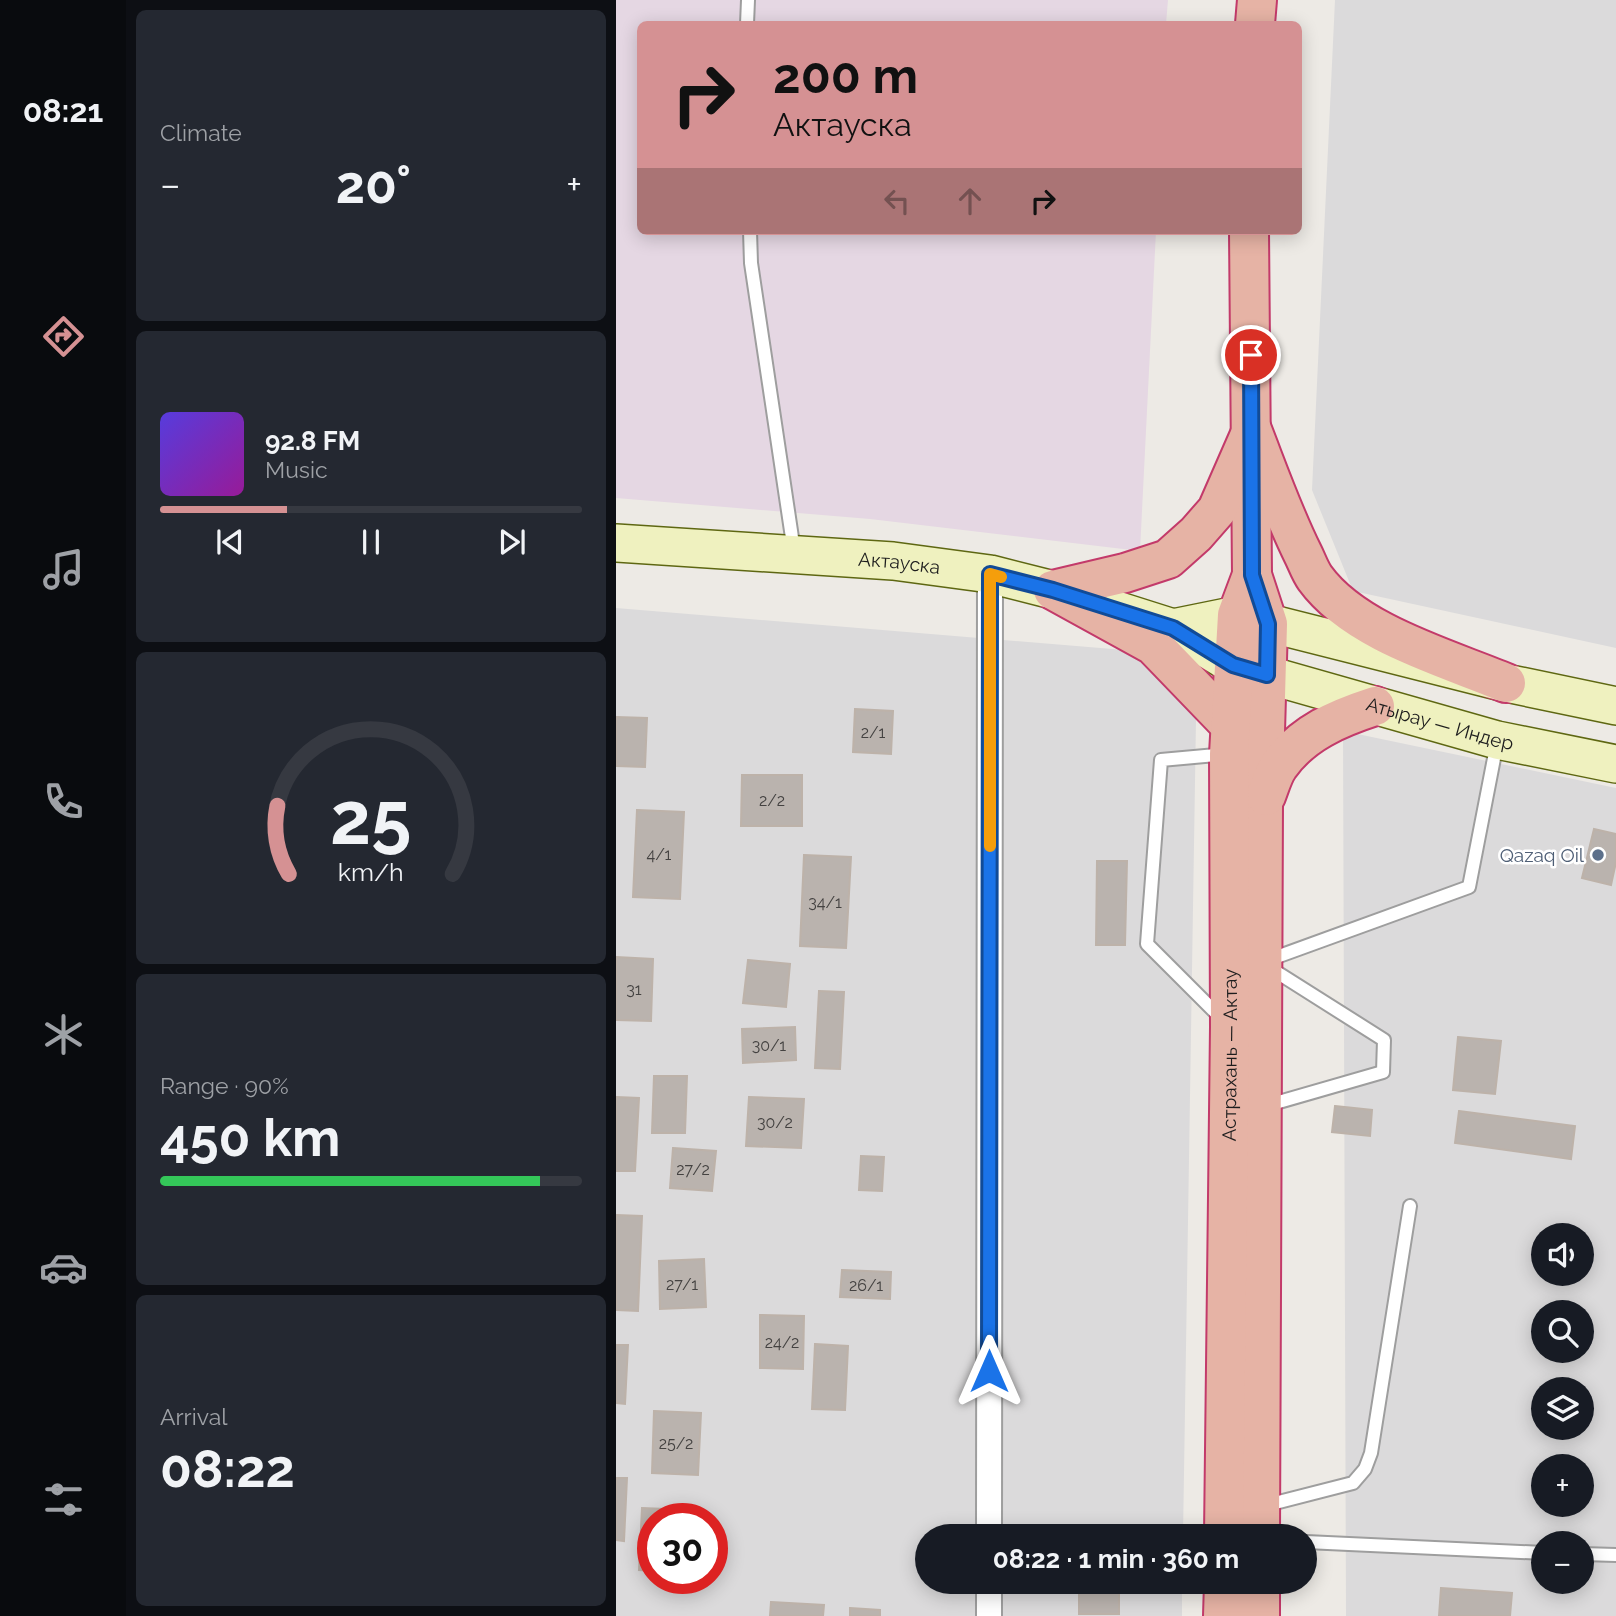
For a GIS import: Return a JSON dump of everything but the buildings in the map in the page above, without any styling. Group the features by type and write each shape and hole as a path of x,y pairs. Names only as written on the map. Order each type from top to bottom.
{"highway":[{"path":"1255,21 1256,0"},
{"name":"Астрахань — Актау","path":"1249,235 1253,620 1250,670 1262,804 1260,1522"},
{"path":"1053,590 1125,573 1168,559 1196,534 1217,510 1252,430"},
{"path":"1252,430 1292,532 1315,577 1338,602 1370,624 1409,643 1506,683"},
{"path":"1053,590 1153,645 1230,740"},
{"name":"Астрахань — Актау","path":"1224,1524 1230,1027 1230,740 1250,670"},
{"path":"1262,804 1278,768 1299,742 1341,717 1375,706"},
{"path":"1223,1616 1224,1594"},
{"path":"1259,1616 1260,1594"}],"main road":[{"name":"Актауска","path":"616,543 893,561 990,574 1053,590 1173,628 1250,670"},
{"name":"Актауска","path":"1173,628 1253,620"},
{"path":"1253,620 1506,683 1616,706"},
{"name":"Атырау — Индер","path":"1250,670 1497,740 1616,764"}],"street":[{"path":"989,1524 990,574"},
{"path":"989,1594 989,1616"}],"lane":[{"path":"747,21 748,0"},
{"path":"750,235 751,263 795,554"},
{"path":"1230,740 1161,760 1147,944 1230,1027"},
{"path":"1262,963 1469,887 1497,740"},
{"path":"1261,1107 1383,1073 1384,1040 1262,963"},
{"path":"1260,1522 1353,1483 1365,1469 1371,1453 1410,1206"},
{"path":"1317,1543 1531,1552"},
{"path":"1594,1554 1616,1555"}],"shaded area":[{"path":"616,0 1168,0 1166,21 637,21 637,235 1156,235 1140,551 870,519 616,498"},
{"path":"1335,0 1616,0 1616,648 1353,591 1312,490"},
{"path":"616,608 1197,656 1183,1524 915,1524 915,1594 1182,1594 1182,1616 616,1616"},
{"path":"1343,731 1616,788 1616,1616 1346,1616"}],"slow traffic":[{"path":"990,846 990,574 1001,577"}],"place":[{"name":"Qazaq Oil","path":"1598,855"}],"route":[{"path":"989,1371 990,574 1053,590 1173,628 1233,665 1267,675 1268,624 1252,575 1251,355"}]}
